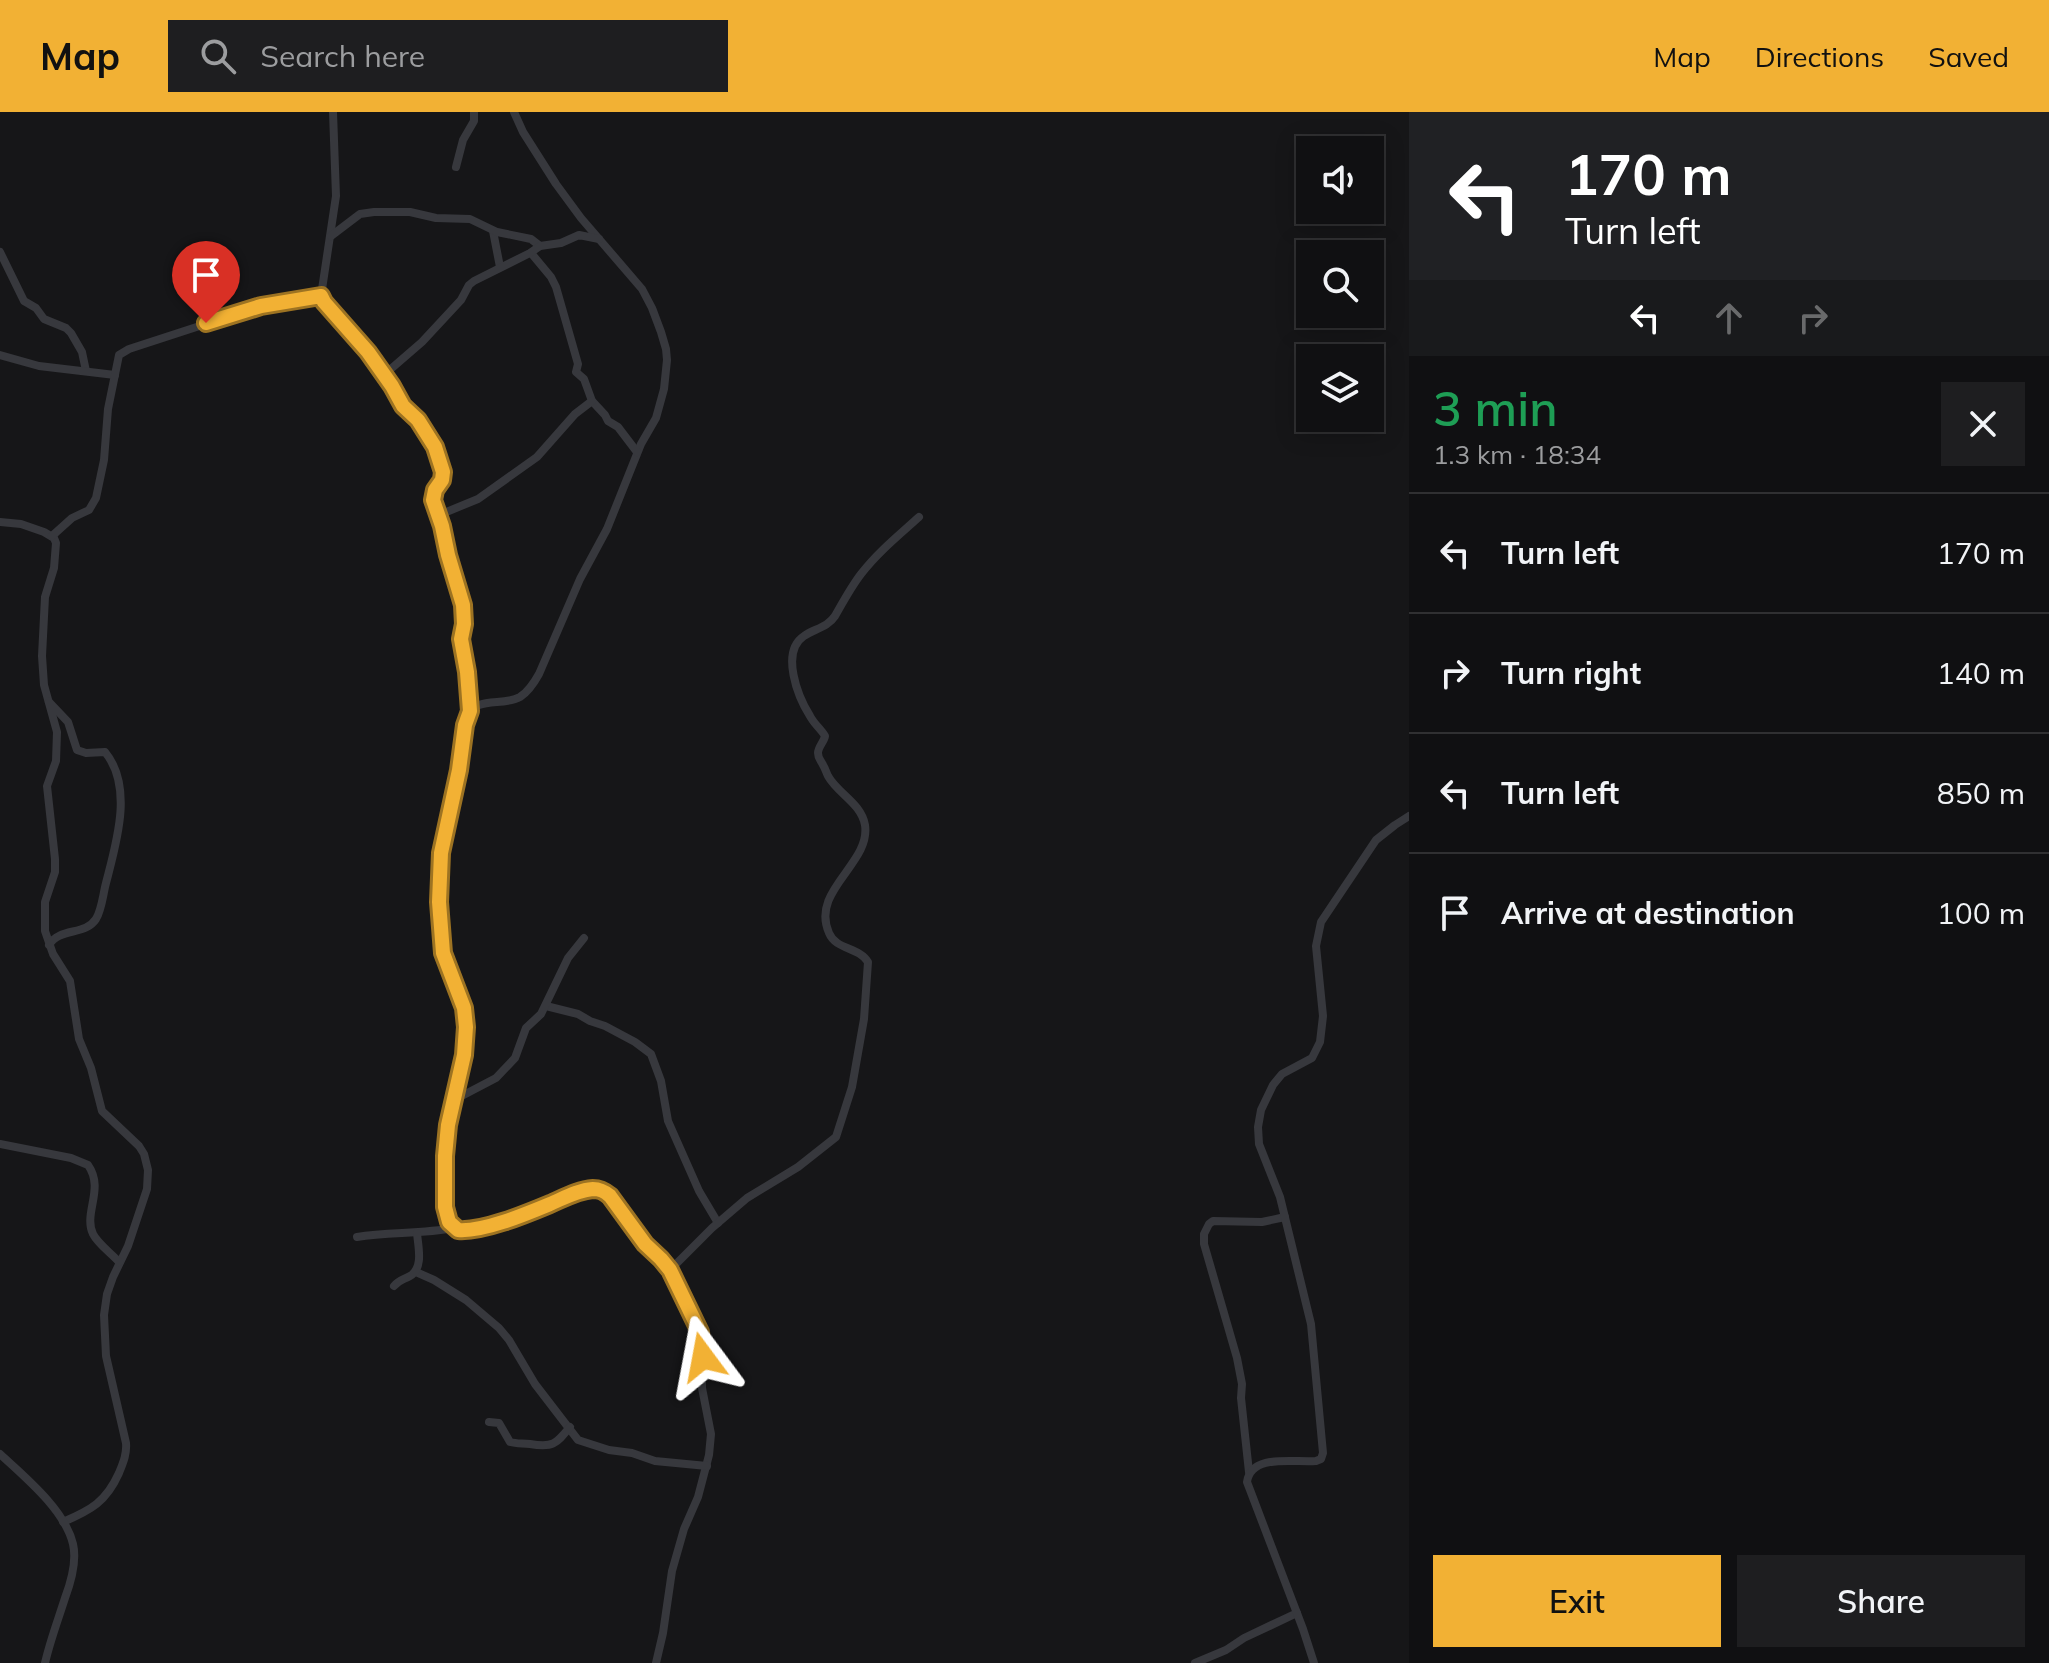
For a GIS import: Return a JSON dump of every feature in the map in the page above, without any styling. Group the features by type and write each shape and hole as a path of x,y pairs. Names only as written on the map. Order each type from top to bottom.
{"street":[{"path":"333,112 336,188 321,296 385,374 403,406 418,420 435,447 443,472 433,497 463,605 461,639 470,711 444,832 439,902 443,953 464,1008 466,1027 464,1055 446,1136 444,1199 447,1217 454,1228"},
{"path":"456,167 463,140 474,121 474,112"},
{"path":"470,711 484,703 517,698 539,674 580,579 607,529 637,452 659,410 665,381 666,349 642,289 556,184 528,141 514,112"},
{"path":"330,237 355,217 374,212 410,212 436,218 474,220 493,231 531,239 540,246"},
{"path":"493,231 500,267"},
{"path":"385,374 422,342 461,300 472,282 540,246 561,243 579,235 600,239"},
{"path":"0,252 24,301 36,308 44,319 71,333 82,352 86,371"},
{"path":"531,253 556,287 577,360 575,370 584,379 592,401 637,452"},
{"path":"52,536 72,518 89,510 96,498 119,355 129,349 261,306 321,296"},
{"path":"0,355 39,366 115,375"},
{"path":"439,515 478,499 537,457 575,414 592,401"},
{"path":"670,1270 747,1198 832,1142 839,1130 850,1096 864,1019 868,962 863,955 837,943 826,925 828,903 835,887 860,853 865,832 859,811 827,775 820,759 818,753 825,736 802,701 792,659 800,639 833,620 862,571 919,517"},
{"path":"0,522 21,524 52,536 56,543 45,597 42,656 42,677 57,732 56,761 47,786 55,872 45,902 45,931 53,954 70,981 79,1039 91,1068 102,1111 139,1146 147,1162 149,1179 128,1246 107,1294 104,1315 104,1342 126,1443 125,1457 112,1489 101,1501 63,1522"},
{"path":"49,702 68,722 77,750 105,752 116,772 121,802 112,862 97,918 83,928 57,936 49,945"},
{"path":"1249,1473 1254,1467 1270,1463 1318,1461 1323,1453 1311,1324 1280,1197 1259,1144 1261,1110 1277,1079 1312,1058 1320,1042 1323,1016 1316,946 1321,922 1376,840 1409,816"},
{"path":"454,1100 486,1084 515,1058 526,1028 546,1006 568,958 584,938"},
{"path":"546,1006 578,1014 605,1026 651,1054 661,1081 668,1121 699,1191 718,1223"},
{"path":"0,1144 71,1158 88,1165 95,1181 91,1223 93,1234 119,1262"},
{"path":"357,1237 454,1228 470,1230 533,1211 573,1194 599,1189 610,1196 645,1244 670,1270 702,1339 702,1388 711,1434 707,1466 672,1571 656,1663"},
{"path":"1285,1217 1262,1222 1213,1221 1204,1234 1204,1244 1242,1384 1249,1473 1247,1482 1314,1663"},
{"path":"394,1286 416,1272 417,1233"},
{"path":"416,1272 466,1300 499,1328 540,1391 578,1440 655,1461 707,1466"},
{"path":"489,1422 499,1423 510,1442 544,1447 554,1444 570,1427"},
{"path":"0,1454 30,1480 63,1522 73,1542 74,1562 66,1597 45,1663"},
{"path":"1195,1663 1297,1613"}],"route":[{"path":"206,323 261,306 321,296 385,374 403,406 418,420 435,447 443,472 433,500 465,616 461,639 470,711 444,832 440,868 439,902 444,960 464,1008 466,1027 464,1055 446,1136 444,1199 449,1222 458,1230 470,1230 505,1221 573,1194 603,1190 645,1244 670,1270 700,1332 703,1357"}]}
